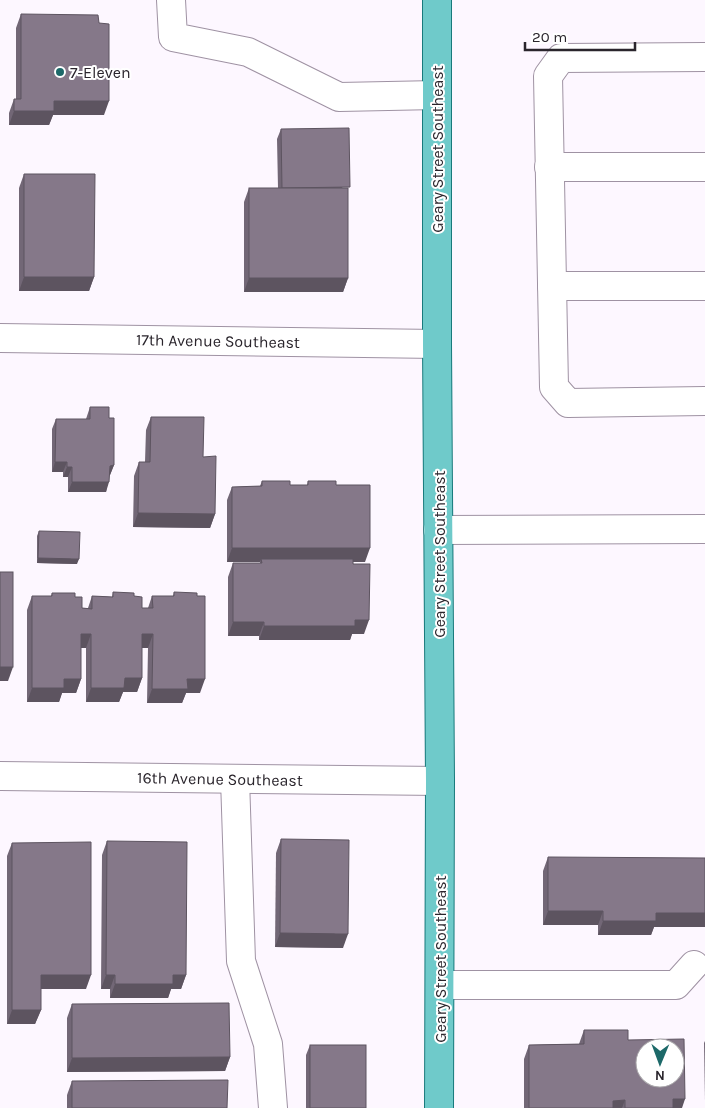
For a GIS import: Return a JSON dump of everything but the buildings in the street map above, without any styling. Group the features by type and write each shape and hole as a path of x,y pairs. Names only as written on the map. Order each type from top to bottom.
{"main road":[{"name":"Geary Street Southeast","path":"437,0 440,781 439,1108"}],"street":[{"path":"171,0 173,37 248,52 339,97 437,95"},
{"path":"705,57 561,58 548,76 554,387 568,404 705,402"},
{"path":"549,167 705,167"},
{"path":"552,286 705,286"},
{"name":"17th Avenue Southeast","path":"0,338 437,344"},
{"path":"438,530 705,529"},
{"name":"16th Avenue Southeast","path":"0,776 440,781"},
{"path":"235,779 241,961 268,1044 273,1108"},
{"path":"440,985 676,985 694,965"}],"place":[{"name":"7-Eleven","path":"60,72"}]}
